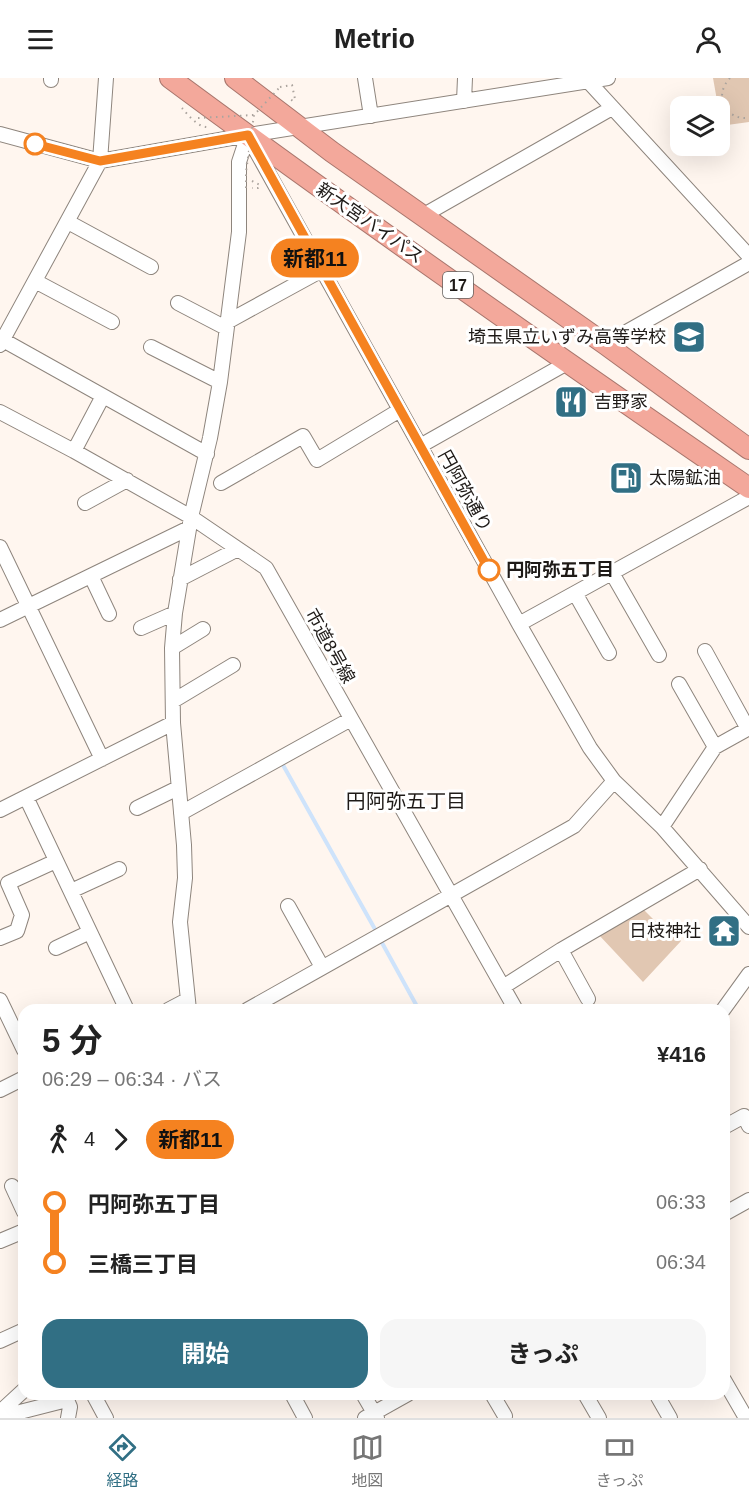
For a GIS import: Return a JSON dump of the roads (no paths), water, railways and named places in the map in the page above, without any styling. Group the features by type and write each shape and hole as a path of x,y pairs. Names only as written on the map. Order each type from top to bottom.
{"highway":[{"name":"新大宮バイパス","path":"170,78 567,363 749,489"},
{"name":"新大宮バイパス","path":"239,79 332,152 424,215 749,449"}],"street":[{"path":"106,78 100,161 1,342 207,454"},
{"path":"365,78 371,116"},
{"path":"464,101 465,78"},
{"path":"0,134 100,161 464,101 536,84 608,78"},
{"path":"588,81 749,256"},
{"path":"424,215 612,108"},
{"path":"188,1004 180,922 185,878 173,723 172,648 175,613 190,523 207,454 220,382 239,232 239,162 248,135"},
{"name":"円阿弥通り","path":"248,135 590,748 614,781 662,827 749,927"},
{"path":"68,222 152,267"},
{"path":"605,344 749,263"},
{"path":"226,325 322,270"},
{"path":"35,281 112,322"},
{"path":"178,303 226,325"},
{"path":"151,347 220,382"},
{"path":"420,446 567,363"},
{"path":"74,451 104,396"},
{"path":"221,483 303,436 317,460 400,410"},
{"name":"市道8号線","path":"0,412 127,480 190,523 266,567 513,1004"},
{"path":"85,502 127,480"},
{"path":"519,624 749,497"},
{"path":"0,620 91,576 190,523"},
{"path":"0,547 102,759"},
{"path":"180,579 238,549"},
{"path":"612,573 659,655"},
{"path":"91,576 109,614"},
{"path":"575,593 609,653"},
{"path":"141,628 175,613"},
{"path":"172,648 203,628"},
{"path":"662,827 716,747 749,729 705,651"},
{"path":"172,701 233,664"},
{"path":"679,684 716,747"},
{"path":"181,813 351,719"},
{"path":"0,810 173,723"},
{"path":"257,1004 574,826 614,781"},
{"path":"136,808 178,788"},
{"path":"26,797 124,1004"},
{"path":"0,938 17,931 22,915 8,883 56,861"},
{"path":"71,891 119,869"},
{"path":"503,987 561,950 700,870"},
{"path":"288,906 322,967"},
{"path":"56,948 90,932"},
{"path":"561,950 588,999"},
{"path":"727,1004 749,974"},
{"path":"0,1000 18,1038"},
{"path":"0,1090 18,1081"},
{"path":"730,1123 744,1116 749,1126"},
{"path":"12,1186 18,1199"},
{"path":"730,1211 749,1200"},
{"path":"0,1241 18,1234"},
{"path":"0,1341 18,1333"},
{"path":"730,1390 746,1418"},
{"path":"0,1413 18,1396"},
{"path":"0,1413 8,1415 67,1400 70,1407 69,1418"},
{"path":"96,1400 106,1418"},
{"path":"295,1400 305,1418"},
{"path":"365,1400 372,1416 398,1400"},
{"path":"496,1400 505,1416"},
{"path":"588,1400 599,1418"},
{"path":"660,1400 670,1418"}],"waterway":[{"path":"283,765 376,931"},
{"path":"381,941 416,1004"}],"place":[{"name":"埼玉県立いずみ高等学校","path":"689,337"},
{"name":"吉野家","path":"571,402"},
{"name":"太陽鉱油","path":"626,478"},
{"name":"円阿弥五丁目","path":"489,570"},
{"name":"日枝神社","path":"724,931"}],"district":[{"name":"円阿弥五丁目","path":"406,801"}]}
